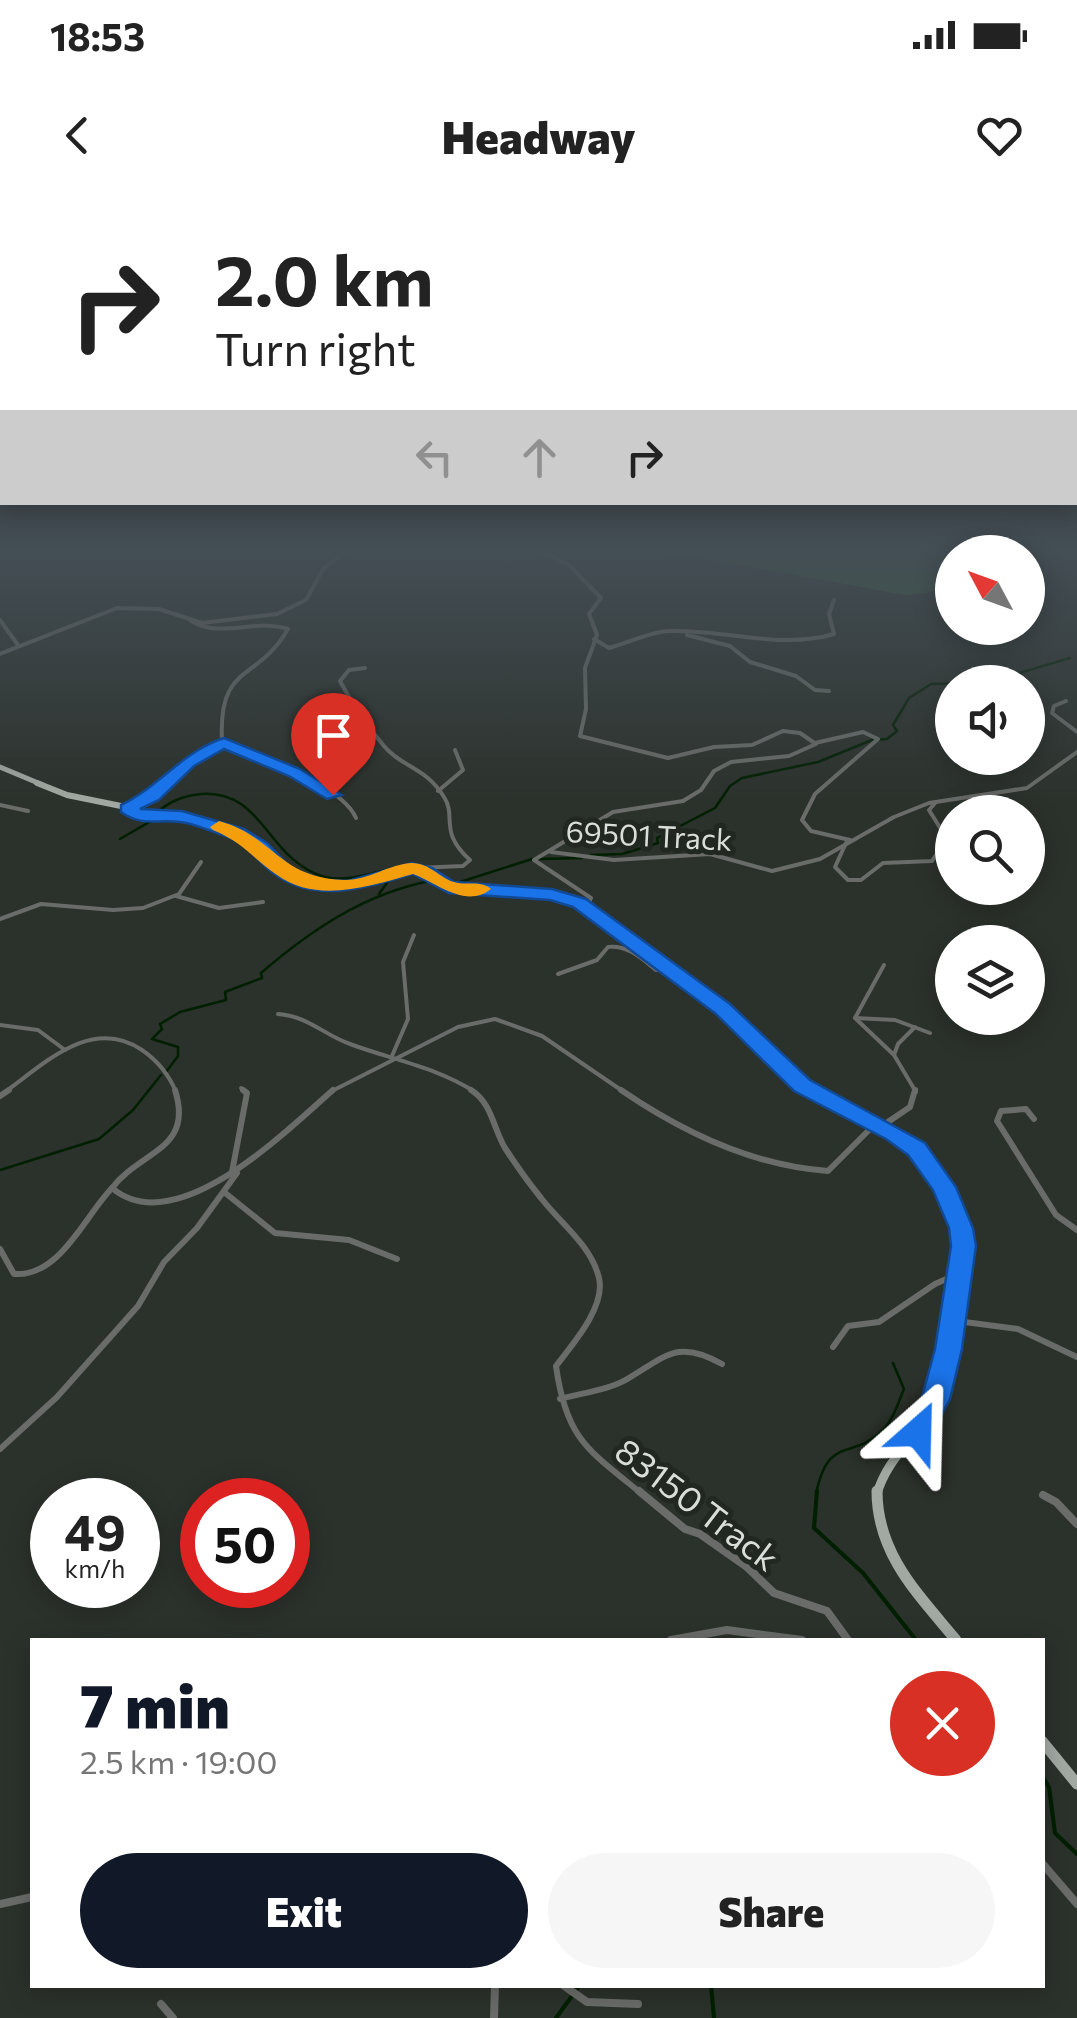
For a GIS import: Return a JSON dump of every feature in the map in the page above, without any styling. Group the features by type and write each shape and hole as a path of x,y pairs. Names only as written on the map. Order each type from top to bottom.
{"main road":[{"path":"0,767 67,795 127,809 141,818 182,817 238,833 261,847 285,873 322,886 348,886 412,868 449,888 552,894 587,906 738,1022 802,1086 878,1124 917,1149 944,1187 961,1228 962,1272 936,1399 926,1422 888,1464 877,1492 884,1543 905,1578 954,1638"},
{"path":"1045,1745 1077,1784"}],"street":[{"path":"10,634 18,645"},
{"path":"0,654 48,634"},
{"path":"224,743 220,710 232,681 286,634"},
{"path":"595,634 584,676 586,710 581,737 668,758 714,747 756,744 783,730 800,733 815,743"},
{"path":"594,639 608,648 655,634"},
{"path":"685,634 734,648 750,662 796,676 814,690 830,691"},
{"path":"703,634 784,640 833,634"},
{"path":"364,668 350,670 340,681 365,726 384,747 429,775 448,802 446,821 454,844 470,862 463,866 412,868"},
{"path":"1066,701 1054,706 1052,713 1077,732"},
{"path":"329,702 356,708"},
{"path":"306,736 333,726 373,732"},
{"path":"587,906 591,905 591,898 564,874 533,862 612,812 667,806 691,797 710,774 731,762 794,756 815,743 866,732 878,739 815,794 802,823 811,831 848,842 835,868 849,881 861,880 872,868 888,862 932,861 935,857"},
{"path":"224,743 323,787 352,809 356,818"},
{"path":"127,809 153,796 188,762 224,743"},
{"path":"438,791 463,770 455,750"},
{"name":"69501 Track","path":"975,795 1027,788 1077,752"},
{"name":"69501 Track","path":"548,852 614,860 710,854 742,860 768,871 820,859 935,801"},
{"path":"0,805 28,811"},
{"path":"0,919 41,904 123,910 176,896 201,862"},
{"path":"176,896 215,909 263,902"},
{"path":"394,1056 408,1019 403,962 414,935"},
{"path":"558,974 597,960 608,947 617,946 627,948 656,970 668,968"},
{"path":"855,1018 884,965"},
{"path":"278,1014 300,1016 348,1044 450,1076 483,1097 504,1145 542,1200 591,1258 600,1280 599,1292 582,1330 556,1366 560,1398 627,1380 650,1361 676,1350 708,1356 722,1364"},
{"path":"855,1018 887,1019 930,1034"},
{"path":"112,1188 126,1200 149,1204 177,1198 235,1171 334,1089 394,1056 466,1023 505,1020 542,1036 658,1115 738,1151 811,1172 828,1171 878,1124 910,1107 916,1091 894,1055 855,1018"},
{"path":"0,1025 38,1030 66,1051"},
{"path":"894,1055 898,1044 914,1027"},
{"path":"0,1096 66,1051 92,1039 118,1038 139,1048 175,1086 178,1123 172,1138 129,1169 88,1213 60,1256 48,1265 18,1276 0,1248"},
{"path":"235,1171 231,1164 238,1148 235,1136 247,1094 241,1088"},
{"path":"1034,1120 1026,1109 1016,1108 999,1113 997,1121 1056,1215 1077,1230"},
{"path":"0,1449 57,1397 123,1323 164,1262 224,1192 235,1171"},
{"path":"224,1192 275,1232 350,1240 397,1259"},
{"path":"833,1347 848,1326 879,1322 922,1292 962,1272"},
{"path":"955,1320 1018,1329 1077,1357"},
{"name":"83150 Track","path":"560,1398 578,1438 605,1465 685,1528 700,1534 747,1568 781,1598 826,1611 844,1628 847,1638"},
{"path":"1043,1495 1056,1502 1077,1524"},
{"path":"682,1638 727,1630 787,1638"},
{"path":"1045,1867 1077,1904"},
{"path":"0,1904 30,1898"},
{"path":"494,2018 496,1988"},
{"path":"568,1991 592,2004 638,2004"},
{"path":"161,2004 173,2018"}],"waterway":[{"path":"591,855 622,854 658,843 657,838 715,808 730,786 742,778 818,762 872,740 887,739 897,731 893,725 909,698 931,684 989,682 1070,658"},
{"path":"153,816 181,798 222,795 253,814 290,857 306,869 340,879 387,870"},
{"path":"120,839 151,821"},
{"path":"539,859 582,858"},
{"path":"442,881 457,883 532,859"},
{"path":"379,894 392,876"},
{"path":"166,1072 178,1056 178,1047 152,1039 162,1029 160,1024 180,1012 226,1000 225,992 262,978 261,973 299,942 361,904 430,881"},
{"path":"0,1170 99,1139 133,1110 161,1075"},
{"path":"816,1494 827,1463 842,1451 870,1440 892,1417 904,1389 893,1363"},
{"path":"817,1491 814,1528 863,1573 914,1638"},
{"path":"1045,1781 1055,1833 1077,1854"},
{"path":"556,2018 578,1988"},
{"path":"711,1988 714,2018"}],"slow traffic":[{"path":"219,827 261,847 285,873 306,882 333,888 412,868 449,888 482,889"}],"route":[{"path":"333,795 294,772 224,743 188,762 153,796 127,809 141,818 182,817 238,833 261,847 285,873 322,886 348,886 412,868 449,888 552,894 587,906 723,1009 802,1086 882,1126 917,1149 944,1187 964,1246 955,1320 936,1399 918,1432"}]}
